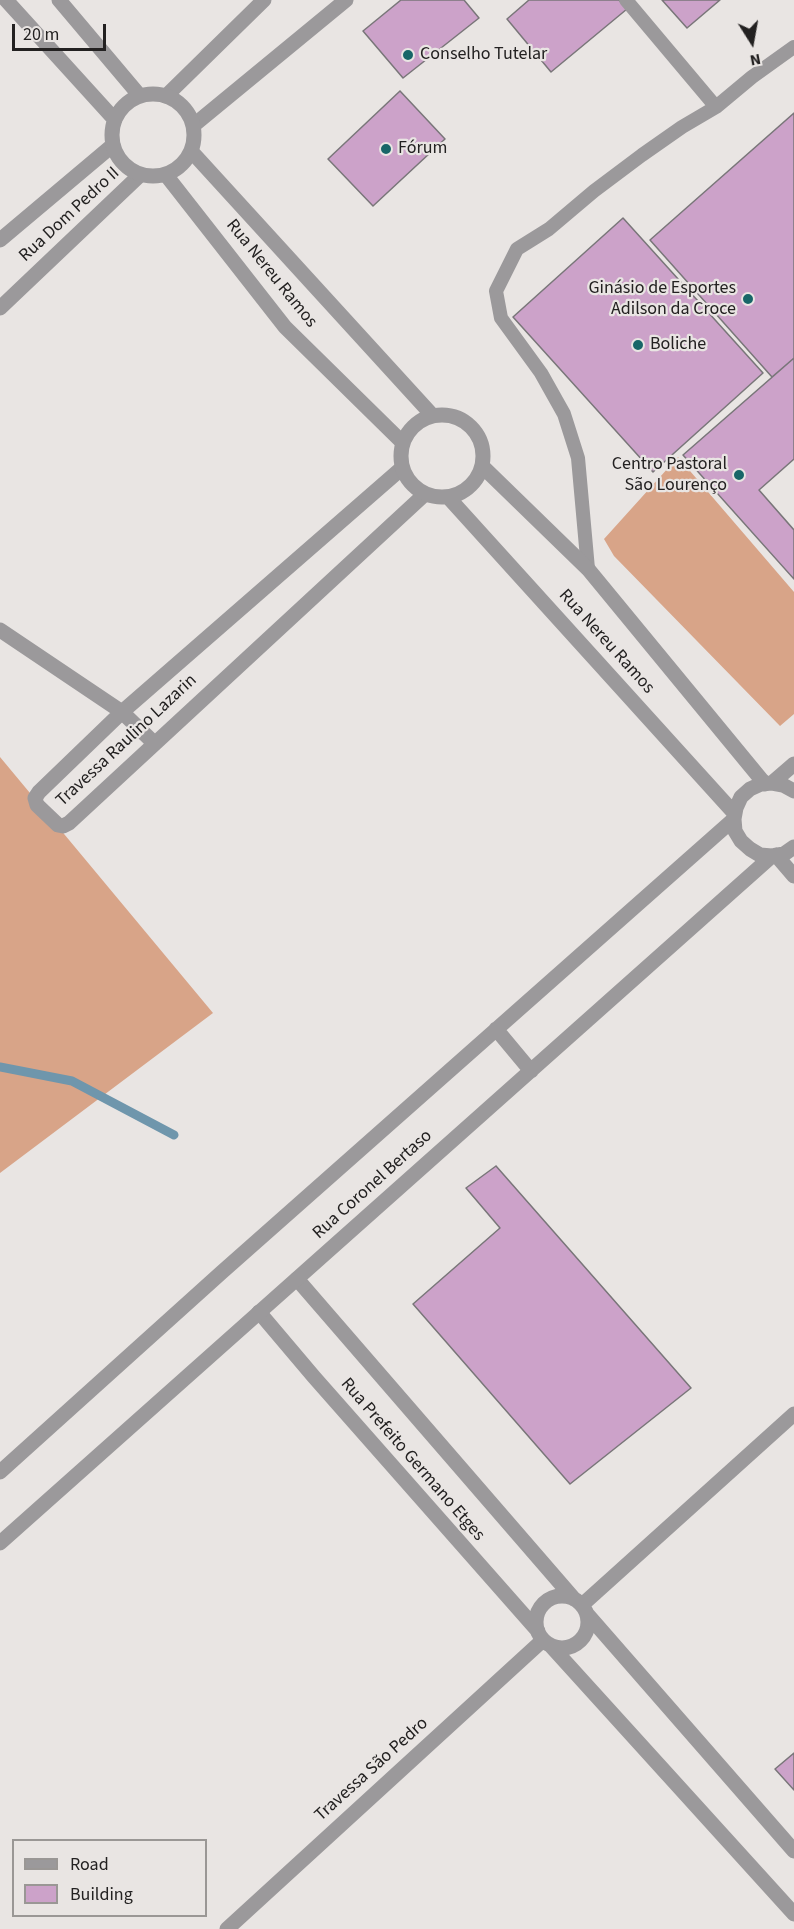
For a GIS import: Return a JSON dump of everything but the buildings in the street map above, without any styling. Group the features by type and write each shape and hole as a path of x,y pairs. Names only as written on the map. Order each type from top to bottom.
{"street":[{"path":"6,0 115,120"},
{"path":"59,0 140,96"},
{"path":"166,96 264,0"},
{"path":"194,125 346,0"},
{"path":"152,94 166,96 179,103 188,112 194,125 195,140 192,152 177,169 166,175 154,177 140,175 123,163 113,146 112,131 115,120 130,101 140,96 152,94"},
{"name":"Rua Dom Pedro II","path":"0,240 113,146"},
{"name":"Rua Nereu Ramos","path":"192,152 433,416"},
{"name":"Rua Dom Pedro II","path":"0,308 140,175"},
{"name":"Rua Nereu Ramos","path":"166,175 285,327 403,442"},
{"path":"447,415 459,418 469,424 482,443 484,455 482,466 470,487 460,494 436,497 425,494 407,479 402,468 403,442 410,430 421,421 433,416 447,415"},
{"name":"Rua Nereu Ramos","path":"482,466 588,569 769,783"},
{"name":"Travessa Raulino Lazarin","path":"402,468 122,712 35,798 37,805 58,825 63,826 69,823 425,494"},
{"name":"Rua Nereu Ramos","path":"448,497 734,816 735,831 741,841 760,855 774,856"},
{"path":"0,630 122,712 154,743"},
{"path":"769,783 794,764"},
{"path":"769,783 783,785 794,792"},
{"name":"Rua Coronel Bertaso","path":"0,1472 734,816 741,797 750,789 769,783"},
{"name":"Rua Coronel Bertaso","path":"0,1543 774,856 784,854 794,847"},
{"path":"774,856 794,876"},
{"path":"496,1029 531,1071"},
{"name":"Rua Prefeito Germano Etges","path":"297,1279 794,1851"},
{"name":"Rua Prefeito Germano Etges","path":"259,1312 544,1639 794,1914"},
{"path":"581,1606 794,1414"},
{"path":"564,1596 581,1606 589,1624 580,1642 561,1649 544,1639 536,1621 538,1611 545,1603 554,1597 564,1596"},
{"name":"Travessa São Pedro","path":"227,1929 544,1639"}],"lane":[{"path":"626,0 716,107"},
{"path":"588,569 578,458 568,425 541,374 501,318 496,291 517,249 549,229 594,190 642,154 716,107 752,77 794,47"}],"shaded area":[{"path":"678,457 794,592 794,714 780,726 614,556 604,539"},
{"path":"0,757 213,1013 0,1173"}],"waterway":[{"path":"0,1067 72,1081 174,1135"}],"place":[{"name":"Conselho Tutelar","path":"408,55"},
{"name":"Fórum","path":"386,149"},
{"name":"Ginásio de Esportes Adilson da Croce","path":"748,299"},
{"name":"Boliche","path":"638,345"},
{"name":"Centro Pastoral São Lourenço","path":"739,475"}]}
